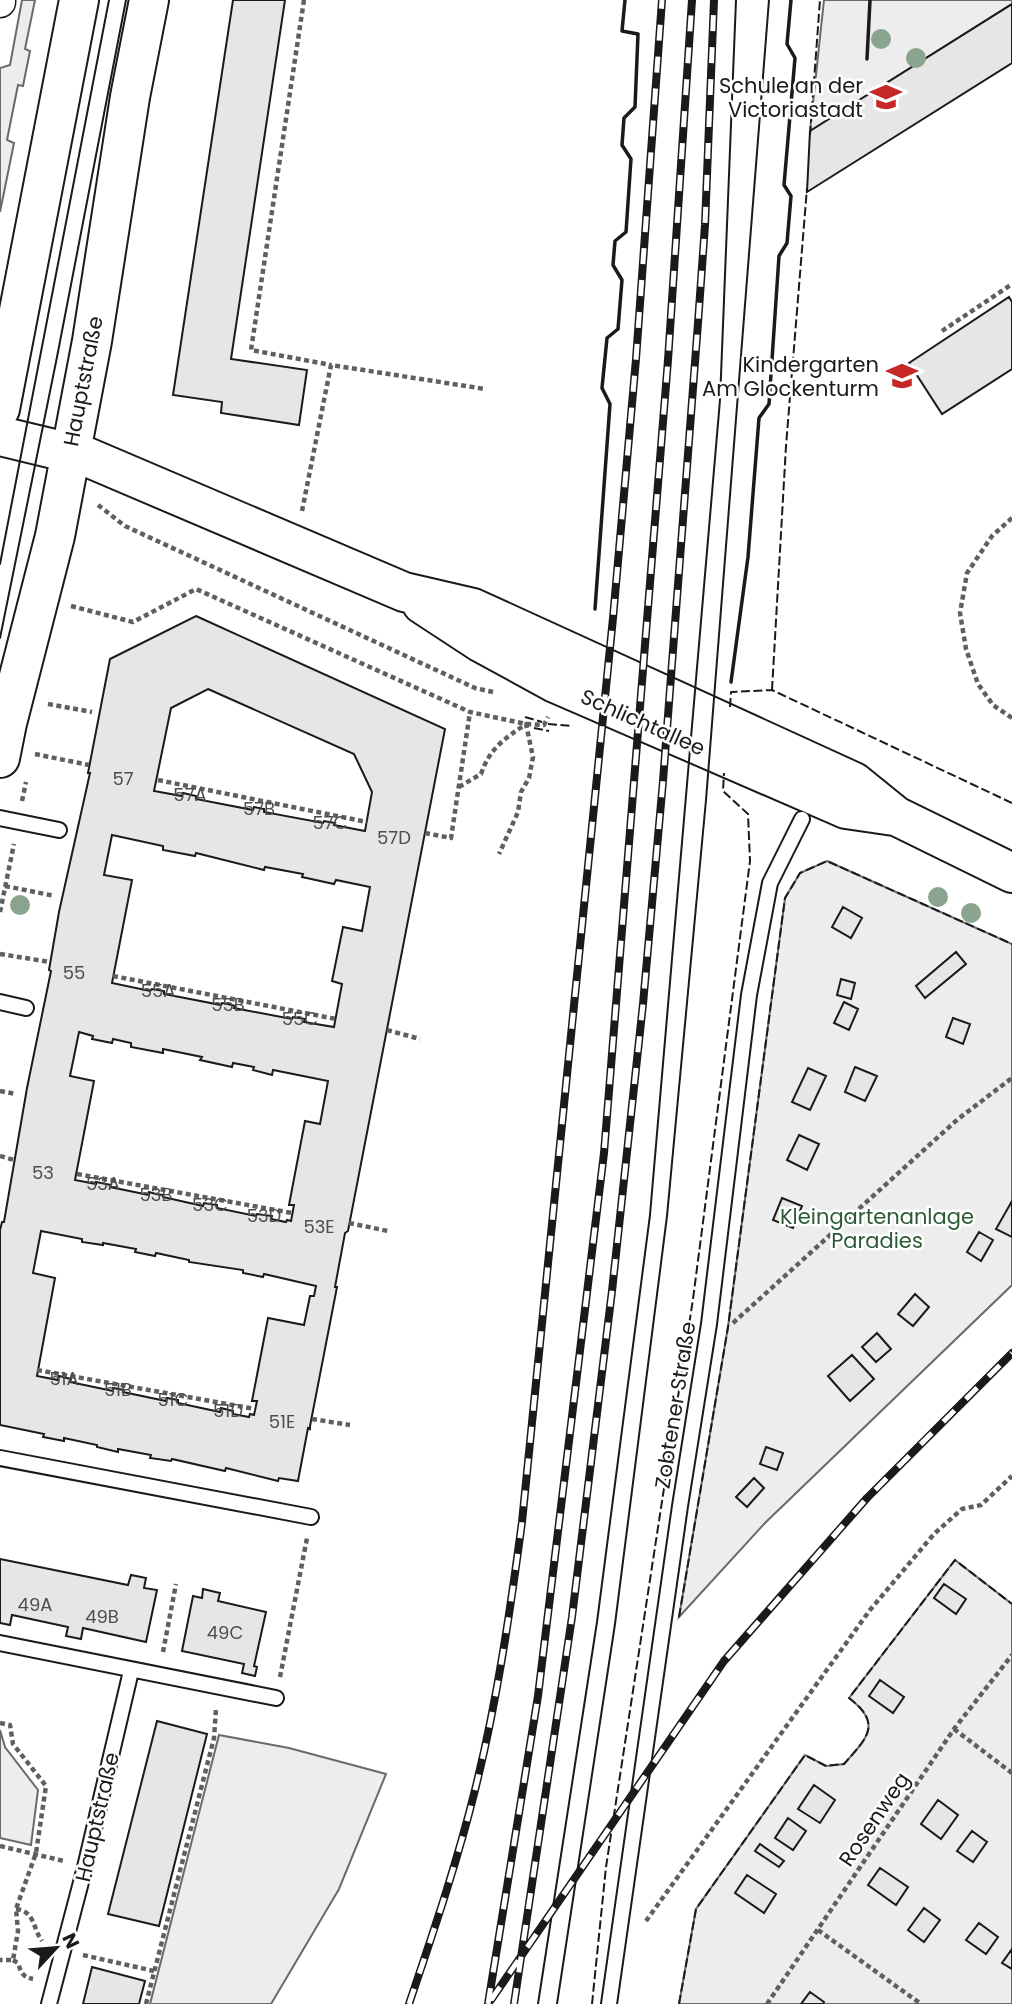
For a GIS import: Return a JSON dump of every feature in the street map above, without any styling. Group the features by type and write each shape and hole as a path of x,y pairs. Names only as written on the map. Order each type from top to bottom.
{"main road":[{"path":"0,410 79,0"},
{"name":"Hauptstraße","path":"16,756 7,723 55,536 92,341 130,97 149,0"},
{"name":"Schlichtallee","path":"0,436 69,452 216,510 404,592 462,632 555,683 846,809 896,816 1012,873"}],"lane":[{"path":"0,818 59,830"},
{"name":"Zobtener Straße","path":"609,2004 678,1519 709,1324 749,995 770,883 802,819"},
{"path":"0,1002 26,1008"},
{"path":"0,1458 311,1517"},
{"path":"0,1643 276,1698"},
{"name":"Hauptstraße","path":"50,2004 131,1671"}],"path":[{"path":"304,0 251,350 485,389"},
{"path":"942,331 1012,284"},
{"path":"295,546 331,365"},
{"path":"97,505 125,526 475,688 501,694"},
{"path":"1012,518 992,536 967,573 960,613 966,649 978,684 993,705 1012,718"},
{"path":"63,604 133,622 196,589 470,712 526,724 544,725 548,715"},
{"path":"43,702 92,712"},
{"path":"425,833 450,838 470,712"},
{"path":"459,787 481,774 486,758 503,740 526,724"},
{"path":"499,854 518,812 521,792 529,778 533,757 526,724"},
{"path":"16,756 89,765"},
{"path":"158,780 367,822"},
{"path":"5,886 55,896"},
{"path":"0,954 50,962"},
{"path":"113,976 335,1019"},
{"path":"387,1030 420,1039"},
{"path":"709,1324 728,1327 958,1119 1012,1078"},
{"path":"0,1091 16,1094"},
{"path":"0,1156 14,1160"},
{"path":"76,1174 292,1213"},
{"path":"349,1223 388,1231"},
{"path":"37,1370 255,1409"},
{"path":"312,1419 350,1425"},
{"path":"614,1965 870,1610 934,1534 962,1509 981,1505 1012,1476"},
{"path":"276,1698 311,1517"},
{"path":"159,1676 176,1584"},
{"name":"Rosenweg","path":"767,2004 954,1729 1012,1655"},
{"path":"146,2004 214,1738 218,1686"},
{"path":"0,1723 10,1725 13,1744 46,1786 36,1853 16,1909 18,1931 13,1960 0,1960"},
{"path":"954,1729 1012,1773"},
{"path":"0,1846 85,1867"},
{"path":"16,1909 24,1910 34,1920 39,1937 46,1945 154,1971"},
{"path":"818,1930 921,2004"}],"green space":[{"path":"22,0 35,0 25,49 30,51 23,86 18,85 7,140 14,143 0,212 0,68 10,65"},
{"path":"824,0 1012,0 1012,4 810,131"},
{"name":"Kleingartenanlage Paradies","path":"827,861 1012,944 1012,1285 765,1523 679,1617 728,1327 785,898 800,873"},
{"path":"955,1560 1012,1604 1012,2004 679,2004 696,1909 805,1755 826,1766 844,1764 865,1739 868,1731 866,1716 849,1698"},
{"path":"0,1730 5,1747 38,1790 31,1845 0,1838"},
{"path":"219,1735 289,1748 386,1774 339,1889 271,2004 150,2004"}],"building":[{"path":"233,0 285,0 231,359 307,370 299,425 221,413 222,402 173,395"},
{"path":"1012,4 1012,63 807,192 810,131"},
{"path":"1009,297 1012,302 1012,369 942,414 909,363"},
{"path":"196,616 445,729 298,1481 279,1478 278,1481 226,1468 225,1471 172,1459 150,1458 151,1455 118,1449 118,1452 97,1445 43,1437 44,1434 0,1425 0,1230 4,1222 51,971 49,970 59,912 90,773 110,659","holes":["208,689 354,754 372,792 365,831 334,825 335,823 264,812 264,809 254,807 253,810 196,799 196,796 183,793 182,796 154,791 171,708","112,835 163,846 163,850 195,856 196,853 264,870 265,867 303,874 302,877 334,884 336,880 370,887 362,931 343,927 332,981 342,984 334,1027 304,1022 305,1019 234,1008 235,1006 228,1004 164,994 164,991 150,991 112,983 132,880 104,875","79,1032 93,1036 92,1039 112,1043 113,1039 131,1043 131,1047 163,1053 163,1049 202,1057 200,1060 232,1067 233,1063 254,1067 253,1070 272,1075 273,1070 328,1081 320,1124 305,1121 289,1205 294,1205 291,1221 75,1180 94,1081 70,1076","41,1231 82,1239 82,1242 136,1249 135,1252 155,1256 156,1253 189,1262 243,1270 243,1273 263,1277 264,1274 316,1286 314,1296 310,1296 304,1325 268,1318 252,1401 257,1401 254,1415 250,1414 249,1417 221,1408 220,1412 178,1403 178,1400 167,1398 166,1401 123,1392 124,1390 113,1388 113,1391 70,1382 71,1379 59,1376 58,1380 37,1376 55,1278 33,1273"]},
{"path":"843,907 862,918 851,938 832,927"},
{"path":"956,952 966,964 925,998 916,986"},
{"path":"841,979 855,983 851,999 837,995"},
{"path":"844,1002 858,1009 849,1030 834,1023"},
{"path":"953,1018 970,1024 963,1044 946,1037"},
{"path":"855,1067 877,1076 865,1101 845,1092"},
{"path":"808,1068 826,1076 810,1110 792,1102"},
{"path":"799,1135 819,1144 807,1170 787,1160"},
{"path":"782,1198 802,1206 793,1228 773,1220"},
{"path":"1012,1201 1012,1237 996,1229"},
{"path":"979,1232 993,1240 981,1261 967,1252"},
{"path":"915,1294 929,1307 913,1326 898,1314"},
{"path":"877,1333 891,1349 876,1362 862,1347"},
{"path":"852,1355 874,1379 850,1401 828,1376"},
{"path":"766,1447 783,1453 777,1470 760,1464"},
{"path":"754,1478 764,1488 747,1507 736,1497"},
{"path":"0,1559 128,1585 131,1575 146,1578 144,1588 157,1590 146,1642 83,1628 81,1639 66,1636 68,1627 12,1615 10,1625 0,1623"},
{"path":"944,1584 966,1599 956,1614 934,1598"},
{"path":"203,1589 220,1593 218,1601 266,1612 254,1666 257,1667 255,1676 242,1673 244,1664 182,1651 193,1596 202,1598"},
{"path":"880,1680 904,1697 893,1713 869,1696"},
{"path":"157,1721 207,1734 159,1926 108,1914"},
{"path":"814,1785 835,1800 820,1823 798,1809"},
{"path":"938,1800 958,1815 941,1839 921,1824"},
{"path":"788,1818 806,1831 793,1850 775,1838"},
{"path":"972,1831 987,1842 973,1862 957,1851"},
{"path":"760,1844 784,1861 779,1867 755,1851"},
{"path":"880,1868 908,1887 896,1905 868,1885"},
{"path":"747,1875 776,1894 764,1913 735,1893"},
{"path":"924,1908 940,1920 924,1942 908,1930"},
{"path":"979,1923 998,1937 986,1954 966,1940"},
{"path":"1012,1949 1012,1969 1002,1963"},
{"path":"92,1967 145,1981 139,2004 83,2004"},
{"path":"810,1992 824,2002 823,2004 801,2004"}],"tram line":[{"path":"0,564 109,0"},
{"path":"0,638 126,0"},
{"path":"538,2004 597,1622 650,1215 720,400 736,0"},
{"path":"557,2004 615,1624 667,1216 706,800 769,0"}],"railway":[{"path":"409,2004 453,1871 483,1757 502,1657 522,1522 613,618 636,359 662,0"},
{"path":"488,2004 538,1696 604,1153 668,360 692,0"},
{"path":"514,2004 572,1617 612,1291 643,1004 663,781 705,225 714,0"},
{"path":"491,2000 724,1661 867,1498 1012,1353"}],"fence":[{"path":"810,135 820,0"},
{"path":"772,690 786,446 807,188"},
{"path":"730,707 731,692 772,690 1012,803"},
{"path":"525,717 542,722"},
{"path":"548,724 573,726"},
{"path":"534,728 549,731"},
{"path":"592,2004 606,1867 693,1299 750,861 748,814 723,791 724,773"},
{"path":"679,1617 728,1327 785,898 800,873 827,861 1012,944"},
{"path":"679,2004 696,1909 805,1755 826,1766 844,1764 865,1739 868,1731 866,1716 849,1698 955,1560 1012,1604"}],"wall":[{"path":"595,609 610,404 602,388 607,338 618,329 622,280 613,265 615,241 626,232 631,159 622,145 624,118 635,107 638,34 622,31 625,0"},
{"path":"731,682 748,557 759,418 769,404 779,256 787,243 791,196 784,185 795,58 787,44 791,0"},
{"path":"867,59 870,0"}],"place":[{"name":"Schule an der Victoriastadt","path":"886,97"},
{"name":"Kindergarten Am Glockenturm","path":"902,376"}]}
